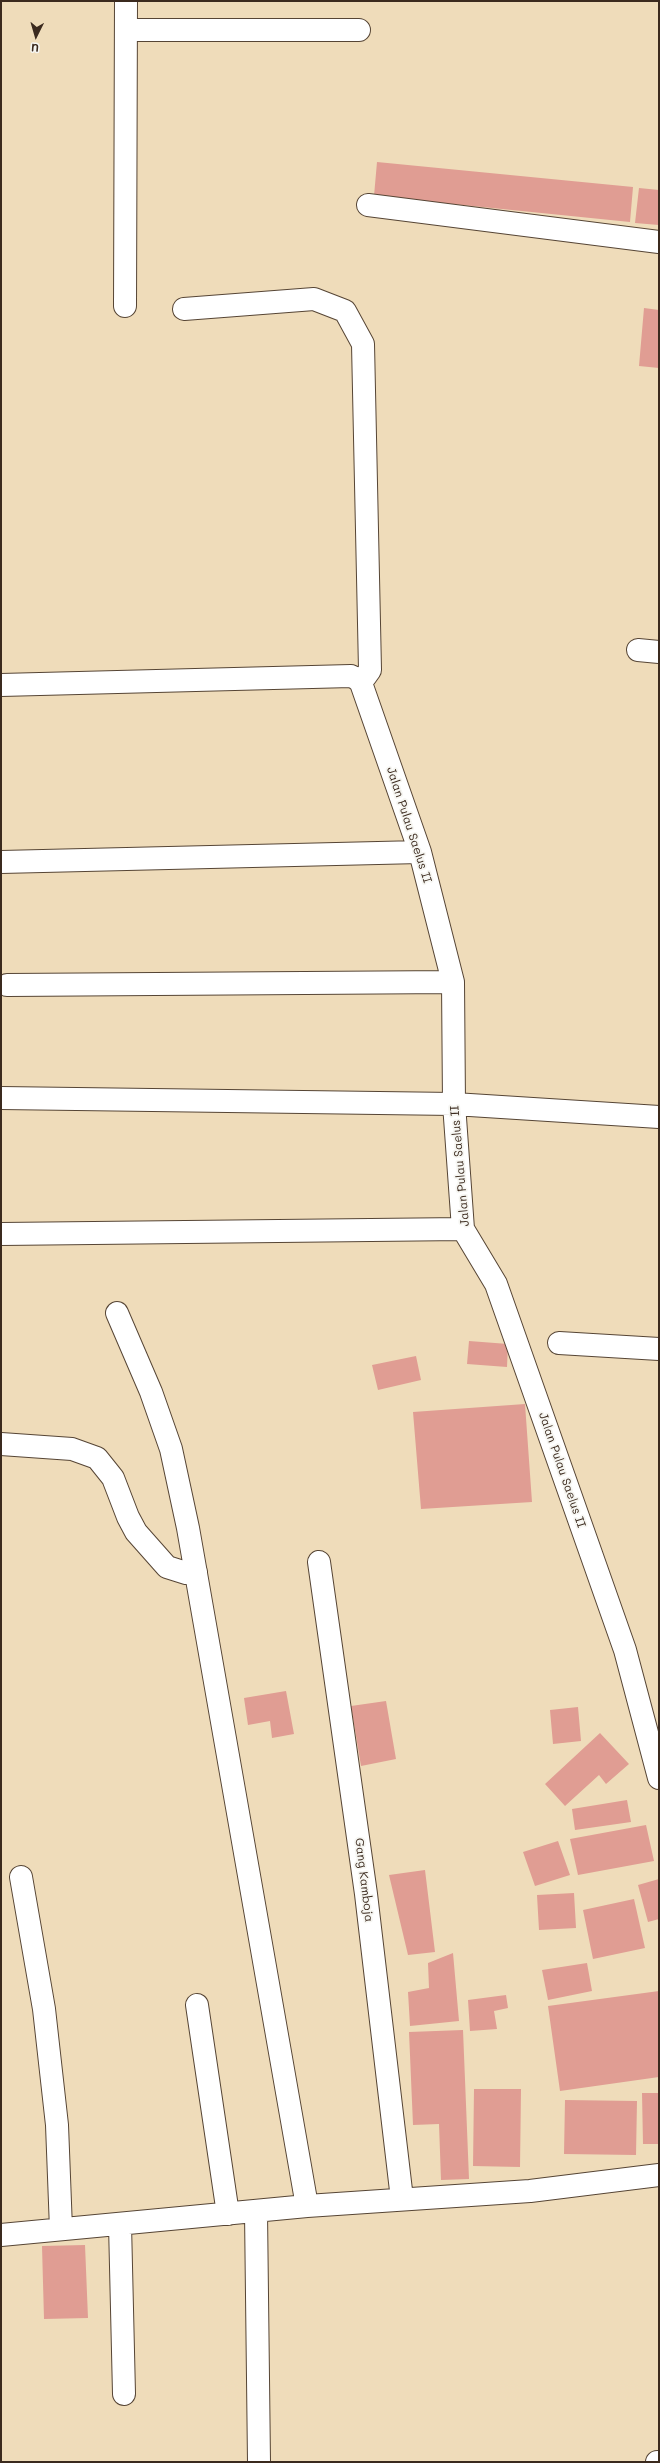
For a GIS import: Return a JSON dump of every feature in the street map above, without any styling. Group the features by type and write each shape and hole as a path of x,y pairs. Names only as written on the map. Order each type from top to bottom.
{"street":[{"path":"125,306 126,1"},
{"path":"126,30 359,30"},
{"path":"368,205 659,242"},
{"path":"1,685 351,676 357,679 368,675 371,658 363,344 345,311 314,299 184,309"},
{"name":"Jalan Pulau Saelus II","path":"357,679 361,683 420,852 453,982 454,1104 463,1229 496,1284 625,1650 658,1764"},
{"path":"1,862 420,852"},
{"path":"7,985 453,982"},
{"path":"1,1098 454,1104 659,1117"},
{"path":"1,1234 463,1229"},
{"path":"117,1313 151,1392 171,1449 196,1572 307,2206"},
{"path":"559,1343 659,1350"},
{"path":"1,1444 72,1449 97,1458 113,1478 128,1517 136,1532 167,1567 186,1573 196,1572"},
{"name":"Gang Kamboja","path":"319,1562 366,1894 402,2198"},
{"path":"21,1877 44,2009 55,2102 61,2229"},
{"path":"197,2006 228,2214"},
{"path":"1,2235 402,2198 530,2191 659,2175"},
{"path":"256,2212 259,2462"},
{"path":"120,2224 124,2394"}],"building":[{"path":"377,162 633,187 630,222 374,196"},
{"path":"639,188 659,190 659,225 635,223"},
{"path":"644,308 659,310 659,368 639,366"},
{"path":"469,1341 508,1344 507,1367 467,1364"},
{"path":"416,1356 421,1380 378,1390 372,1365"},
{"path":"525,1404 532,1502 421,1509 413,1412"},
{"path":"286,1691 294,1734 272,1738 270,1721 248,1725 244,1698"},
{"path":"386,1701 396,1759 361,1766 351,1706"},
{"path":"578,1707 581,1741 553,1744 550,1710"},
{"path":"600,1733 629,1764 606,1784 599,1775 565,1806 545,1784"},
{"path":"627,1800 631,1822 575,1830 572,1809"},
{"path":"646,1825 654,1861 578,1875 570,1839"},
{"path":"558,1841 570,1875 535,1886 523,1852"},
{"path":"425,1870 435,1952 408,1955 389,1875"},
{"path":"659,1879 659,1919 648,1922 638,1885"},
{"path":"574,1893 576,1928 539,1930 537,1895"},
{"path":"634,1899 645,1948 593,1959 583,1910"},
{"path":"453,1953 459,2021 410,2026 408,1992 429,1988 428,1963"},
{"path":"587,1963 592,1991 548,2000 542,1970"},
{"path":"659,1991 659,2077 560,2091 548,2006"},
{"path":"506,1995 508,2008 494,2011 497,2029 470,2031 468,2000"},
{"path":"463,2030 469,2179 441,2180 439,2124 413,2125 409,2032"},
{"path":"474,2089 521,2089 520,2167 473,2166"},
{"path":"642,2093 659,2093 659,2144 643,2144"},
{"path":"565,2100 637,2101 636,2155 564,2154"},
{"path":"85,2245 88,2318 44,2319 42,2246"}]}
